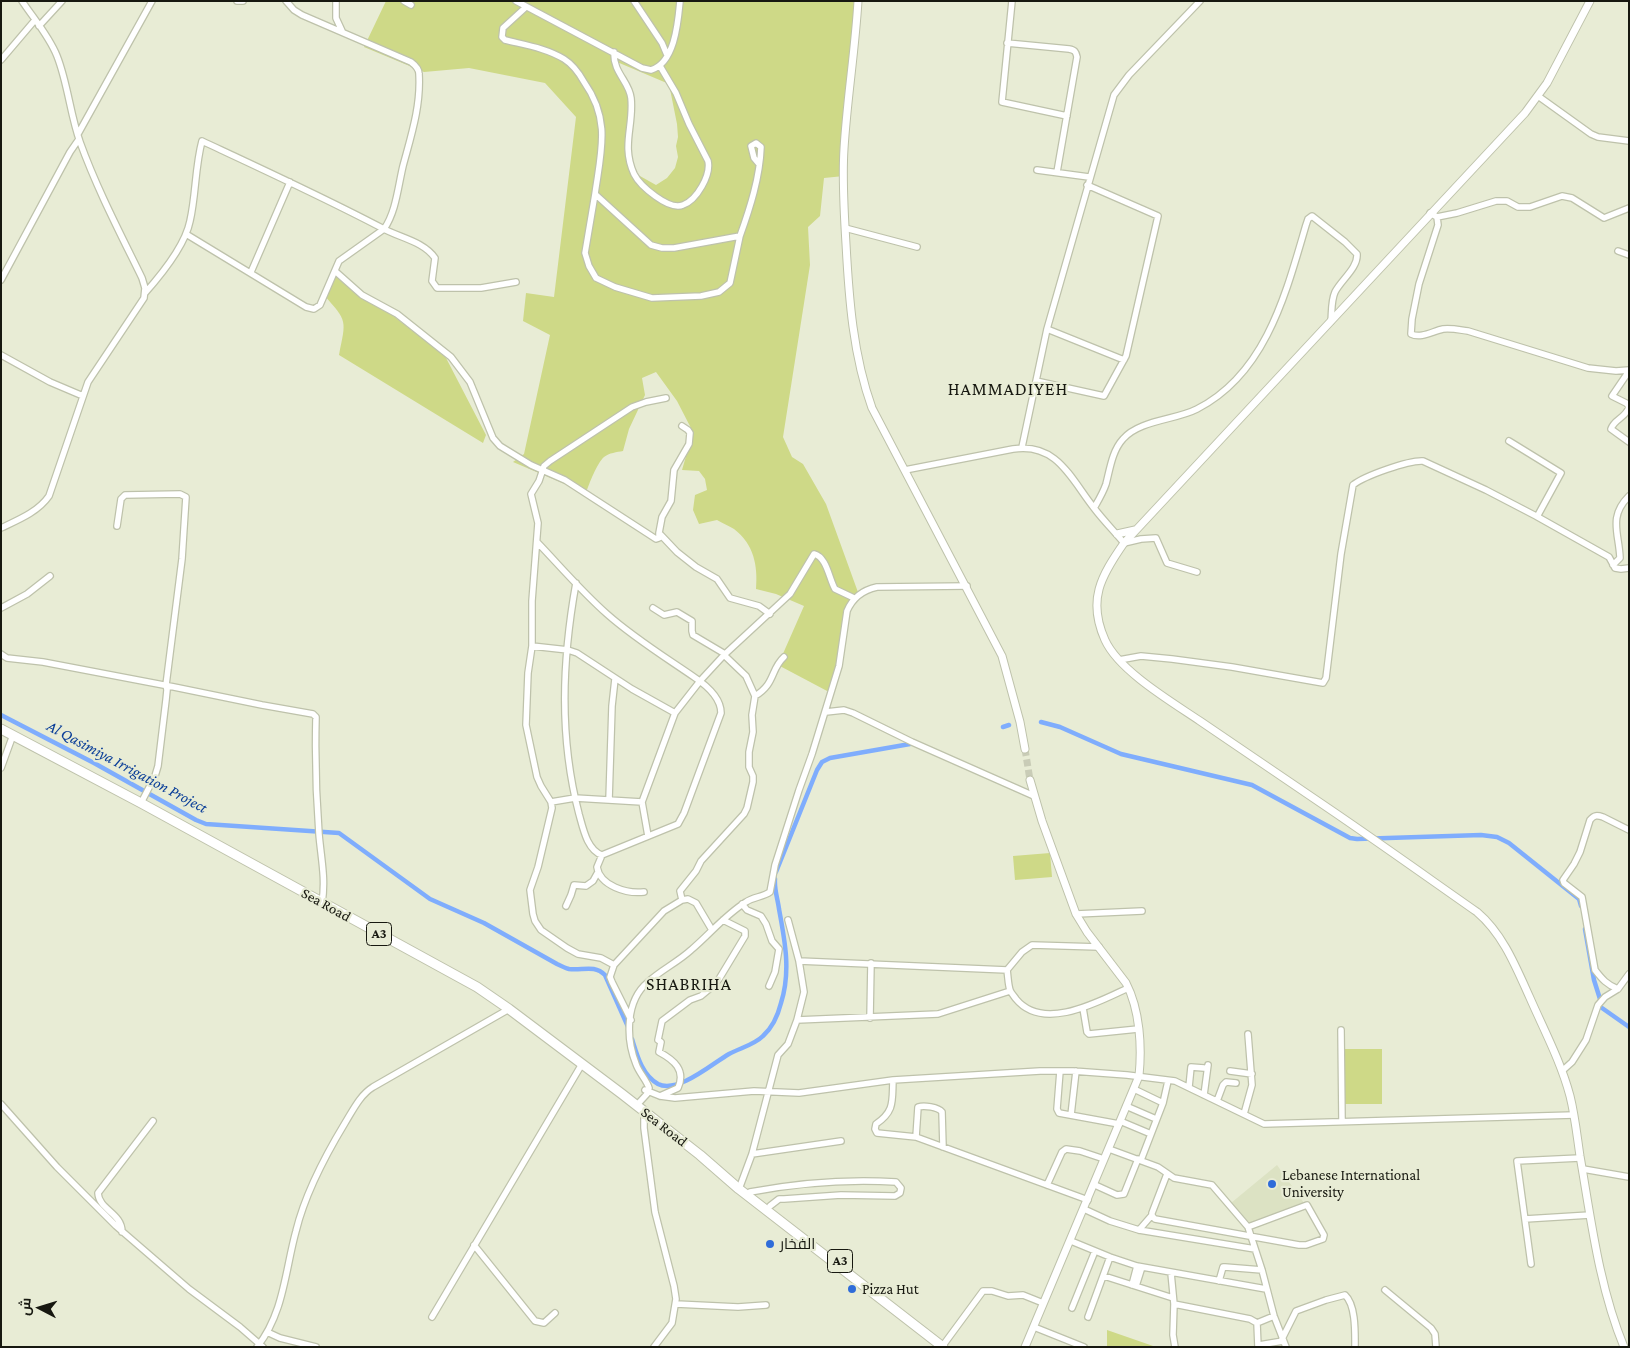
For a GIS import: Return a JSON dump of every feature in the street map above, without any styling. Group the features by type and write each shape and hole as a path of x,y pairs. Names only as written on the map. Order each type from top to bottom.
{"highway":[{"name":"Sea Road","path":"1,729 144,796 322,903 458,976 509,1009 640,1106 729,1180 766,1204"},
{"name":"Sea Road","path":"740,1187 766,1204 811,1242 942,1345"}],"main road":[{"path":"858,1 844,148 845,228 852,326 864,387 872,408 1002,656 1018,713 1025,749"},
{"path":"1590,1 1556,68 1538,96 1434,215 1331,321 1124,543 1113,558 1100,582 1097,594 1097,607 1102,631 1110,649 1137,676 1372,838 1488,921 1499,936 1509,953 1562,1071 1574,1115 1596,1247 1610,1308 1624,1347"},
{"path":"1117,534 1138,529"},
{"path":"1026,1347 1139,1076 1140,1050 1134,1005 1128,988 1076,914 1030,780"}],"street":[{"path":"22,1 57,56 78,136 110,215 145,284 145,293"},
{"path":"39,26 62,1"},
{"path":"1,280 152,1"},
{"path":"237,1 243,1"},
{"path":"336,1 336,18 342,31"},
{"path":"404,1 411,5"},
{"path":"516,1 646,70 660,66 674,42 678,29 680,1"},
{"path":"634,1 662,43 667,55"},
{"path":"1012,1 1002,102 1067,116"},
{"path":"1022,447 1047,329 1112,100 1118,88 1176,24 1200,1"},
{"path":"186,234 306,307 314,309 320,305 340,261 384,229 387,224 394,207 417,112 419,73 416,66 342,31 302,15 287,3"},
{"path":"526,7 503,28 502,37 505,40 530,45 564,59 577,70 597,103 600,113 603,137 585,253 589,266 596,278 652,298 701,296 720,292 730,284 740,236 759,164"},
{"path":"1,60 35,20"},
{"path":"662,43 674,42"},
{"path":"1008,43 1069,49 1074,50 1076,53 1077,58 1056,172"},
{"path":"614,52 618,72 631,99 627,142 628,157 635,176 651,193 672,205 683,206 695,196 706,180 710,168 676,93 660,66"},
{"path":"1538,96 1591,134 1598,137 1629,141"},
{"path":"1,528 34,510 45,502 49,496 88,382 140,304 145,293 159,278 186,234 190,222 202,141 357,214 428,250 435,258 432,280 437,288 481,288 516,282"},
{"path":"1037,170 1089,177"},
{"path":"251,272 290,182"},
{"path":"1036,381 1104,396 1124,360 1127,350 1158,216 1087,185"},
{"path":"595,194 650,245 674,248 740,236"},
{"path":"1629,208 1604,218 1572,198 1562,196 1530,207 1518,207 1507,202 1496,201 1457,213 1434,215 1438,225 1419,284 1411,334 1413,336 1420,336 1454,328 1588,368 1616,371 1629,370"},
{"path":"1094,508 1105,487 1117,448 1127,435 1153,423 1195,410 1207,404 1219,396 1232,383 1261,348 1272,325 1308,219 1312,216 1357,254 1354,265 1335,292 1331,321"},
{"path":"845,228 917,247"},
{"path":"1618,251 1629,255"},
{"path":"335,271 362,295 397,314 450,357 470,382 493,438 500,446 514,456 566,480 656,539 658,538 662,517 671,500 674,470 689,444 690,433 682,426"},
{"path":"1047,329 1124,360"},
{"path":"1,355 50,382 83,396"},
{"path":"1629,370 1612,396 1626,403 1629,407 1628,412 1614,422 1611,429 1629,442"},
{"path":"614,965 600,958 578,954 567,948 541,930 533,914 530,890 538,867 551,815 551,802 537,776 526,725 537,542 537,514 530,494 550,460 632,407 666,398"},
{"path":"1509,441 1561,473 1536,516"},
{"path":"905,470 1022,447 1044,452 1059,462 1124,543 1156,538 1167,564 1197,572"},
{"path":"1120,660 1133,656 1172,659 1232,667 1323,683 1326,678 1351,488 1361,480 1413,461 1429,462 1536,516 1609,557 1616,568 1629,568"},
{"path":"117,526 121,499 125,495 180,494 186,497 182,559 158,766 156,776 144,796"},
{"path":"1613,565 1620,558 1616,524 1618,510 1629,496"},
{"path":"659,533 677,552 696,567 717,579 730,598 759,606 770,614"},
{"path":"537,542 608,615 700,681 719,702 721,713 680,821 674,826 602,855 597,867 598,872 593,881 586,886 574,884 566,906"},
{"path":"648,836 642,802 675,713 700,681 725,654 790,594 814,554 820,556 823,561 835,589 854,598"},
{"path":"1,608 27,594 50,576"},
{"path":"576,583 568,650 564,720 568,767 581,823 592,849 602,855"},
{"path":"654,1347 672,1323 676,1304 674,1286 655,1212 640,1106 648,1084 636,1063 631,1049 630,1030 634,1003 641,989 648,982 690,951 742,904 770,892 778,856 826,712 838,666 847,611 854,598 869,589 877,587 967,586"},
{"path":"654,608 664,615 677,612 692,621 693,635 725,654 746,676 755,696 752,715 753,732 749,756 753,782 747,808 739,820 701,861 696,871 681,888 680,895 682,900"},
{"path":"532,646 568,650 577,653 615,679 675,713"},
{"path":"1,654 7,658 43,662 315,715 316,781 325,878 322,903"},
{"path":"755,696 767,687 784,657"},
{"path":"609,800 612,706 615,679"},
{"path":"826,712 844,710 853,713 912,742 1034,796"},
{"path":"1,768 12,735"},
{"path":"551,802 566,798 642,802"},
{"path":"1618,990 1609,986 1601,979 1596,970 1582,897 1564,883 1563,880 1577,858 1590,820 1593,817 1603,817 1629,830"},
{"path":"598,872 622,891 644,892"},
{"path":"631,1020 610,977 614,965 664,911 682,900 688,899 696,903 712,930"},
{"path":"742,904 747,910 761,916 772,941 779,950 775,972 769,986"},
{"path":"1076,914 1142,910"},
{"path":"660,1096 680,1084 681,1072 676,1063 659,1052 661,1042 658,1040 661,1024 665,1018 690,1000 701,996 713,986 745,936 745,931 723,920"},
{"path":"740,1187 752,1154 778,1055 788,1044 797,1020 804,992 800,961 788,920"},
{"path":"1099,947 1032,945 1022,952 1007,970 1010,991 1022,1006 1032,1012 1058,1014 1083,1008 1128,988"},
{"path":"800,961 1007,970"},
{"path":"870,1018 871,963"},
{"path":"1562,1071 1572,1062 1586,1040 1598,1006 1605,997 1618,990 1629,974"},
{"path":"797,1020 938,1014 1010,991"},
{"path":"1083,1008 1089,1034 1138,1028"},
{"path":"1,1104 57,1167 122,1232 189,1289 240,1327 260,1346 274,1318 284,1290 296,1231 315,1180 341,1130 363,1095 373,1087 509,1009"},
{"path":"1341,1030 1342,1121"},
{"path":"1244,1114 1251,1092 1252,1074 1248,1034"},
{"path":"432,1317 582,1064"},
{"path":"1189,1087 1191,1067 1206,1066 1204,1095"},
{"path":"647,1090 660,1096 681,1097 754,1091 799,1093 893,1080 1040,1071 1076,1071 1175,1081 1264,1124 1574,1115"},
{"path":"1060,1071 1057,1109 1059,1113 1119,1123 1151,1134"},
{"path":"1071,1115 1076,1071"},
{"path":"1230,1071 1252,1074"},
{"path":"893,1080 892,1107 888,1115 876,1124 877,1133 916,1137 1088,1200"},
{"path":"1095,1185 1117,1195 1124,1194 1151,1134 1163,1103 1168,1081"},
{"path":"1217,1101 1222,1085 1226,1082 1236,1083"},
{"path":"1134,1089 1163,1103"},
{"path":"1126,1106 1156,1119"},
{"path":"916,1137 918,1107 939,1109 942,1112 943,1147"},
{"path":"122,1232 122,1223 100,1201 98,1193 153,1121"},
{"path":"752,1154 841,1141"},
{"path":"1047,1185 1062,1152 1066,1149 1080,1151 1104,1159"},
{"path":"1109,1149 1158,1167 1174,1178 1208,1183 1214,1187 1248,1227 1283,1343"},
{"path":"1531,1264 1516,1161 1580,1158"},
{"path":"1583,1168 1629,1177"},
{"path":"1139,1230 1152,1215 1167,1174"},
{"path":"838,1182 838,1195"},
{"path":"750,1192 776,1187 838,1182 896,1182 900,1185 901,1191 895,1196 838,1195 779,1199 766,1204"},
{"path":"776,1187 779,1199"},
{"path":"1152,1215 1155,1219 1302,1245 1323,1239 1324,1235 1307,1205 1248,1227"},
{"path":"1084,1210 1139,1230 1255,1249"},
{"path":"1525,1219 1590,1214"},
{"path":"1071,1241 1110,1257 1140,1266 1266,1289"},
{"path":"474,1245 536,1321 544,1323 555,1313"},
{"path":"1072,1308 1095,1250"},
{"path":"1088,1317 1110,1257"},
{"path":"1134,1285 1140,1266"},
{"path":"1219,1281 1224,1266 1262,1270"},
{"path":"1171,1273 1175,1347"},
{"path":"1104,1276 1134,1285 1173,1301 1250,1319 1257,1323"},
{"path":"1385,1290 1431,1328 1436,1347"},
{"path":"942,1345 983,1291 992,1291 1008,1296 1023,1295 1043,1303"},
{"path":"1283,1343 1296,1311 1346,1295 1349,1299 1354,1320 1355,1347"},
{"path":"676,1304 738,1307 766,1305"},
{"path":"1257,1323 1274,1316"},
{"path":"1257,1323 1259,1346 1283,1343"},
{"path":"1034,1327 1063,1344 1083,1347"},
{"path":"267,1332 280,1338 316,1347"}],"shaded area":[{"name":"Lebanese International University","path":"1277,1165 1304,1203 1250,1223 1231,1203"}],"green space":[{"path":"386,1 857,1 844,176 824,178 820,216 808,227 810,265 783,437 792,457 803,464 826,504 859,595 850,604 842,647 829,692 778,665 804,606 776,594 756,589 756,572 753,556 746,541 734,529 717,520 699,524 693,510 695,495 707,490 705,479 699,471 682,470 693,432 677,401 656,372 642,378 645,395 629,429 623,451 608,455 601,460 586,493 513,462 524,454 550,335 523,321 526,293 554,297 576,117 545,83 469,68 424,72 364,47","holes":["617,62 669,84 677,124 678,137 676,146 678,157 675,168 667,178 656,185 631,171 630,92"]},
{"path":"333,269 445,356 486,435 483,443 339,355 344,328 343,322 324,295"},
{"path":"1050,853 1052,877 1015,880 1013,856"},
{"path":"1345,1049 1382,1049 1382,1104 1345,1104"},
{"path":"1107,1330 1156,1347 1107,1347"}],"waterway":[{"name":"Al Qasimiya Irrigation Project","path":"1,715 206,824 339,833 430,899 484,923 563,967 569,969 592,969 601,972 605,975 629,1029"},
{"name":"Al Qasimiya Irrigation Project","path":"1041,722 1060,727 1121,754 1252,785 1350,838 1481,835 1497,837 1509,843 1579,899 1581,906"},
{"name":"Al Qasimiya Irrigation Project","path":"1003,727 1009,725"},
{"name":"Al Qasimiya Irrigation Project","path":"776,872 817,770 822,762 830,758 910,744"},
{"name":"Al Qasimiya Irrigation Project","path":"632,1039 644,1070 652,1080 666,1086 675,1085 695,1076 729,1054 755,1042 766,1033 778,1012 786,980 785,945 775,879"},
{"name":"Al Qasimiya Irrigation Project","path":"1585,929 1594,980 1600,999"},
{"name":"Al Qasimiya Irrigation Project","path":"1602,1008 1629,1027"}],"tunnel":[{"path":"1025,749 1030,780"}],"place":[{"name":"Lebanese International University","path":"1272,1184"},
{"name":"الفخار","path":"770,1244"},
{"name":"Pizza Hut","path":"852,1289"}],"district":[{"name":"HAMMADIYEH","path":"1008,389"},
{"name":"SHABRIHA","path":"689,984"}]}
